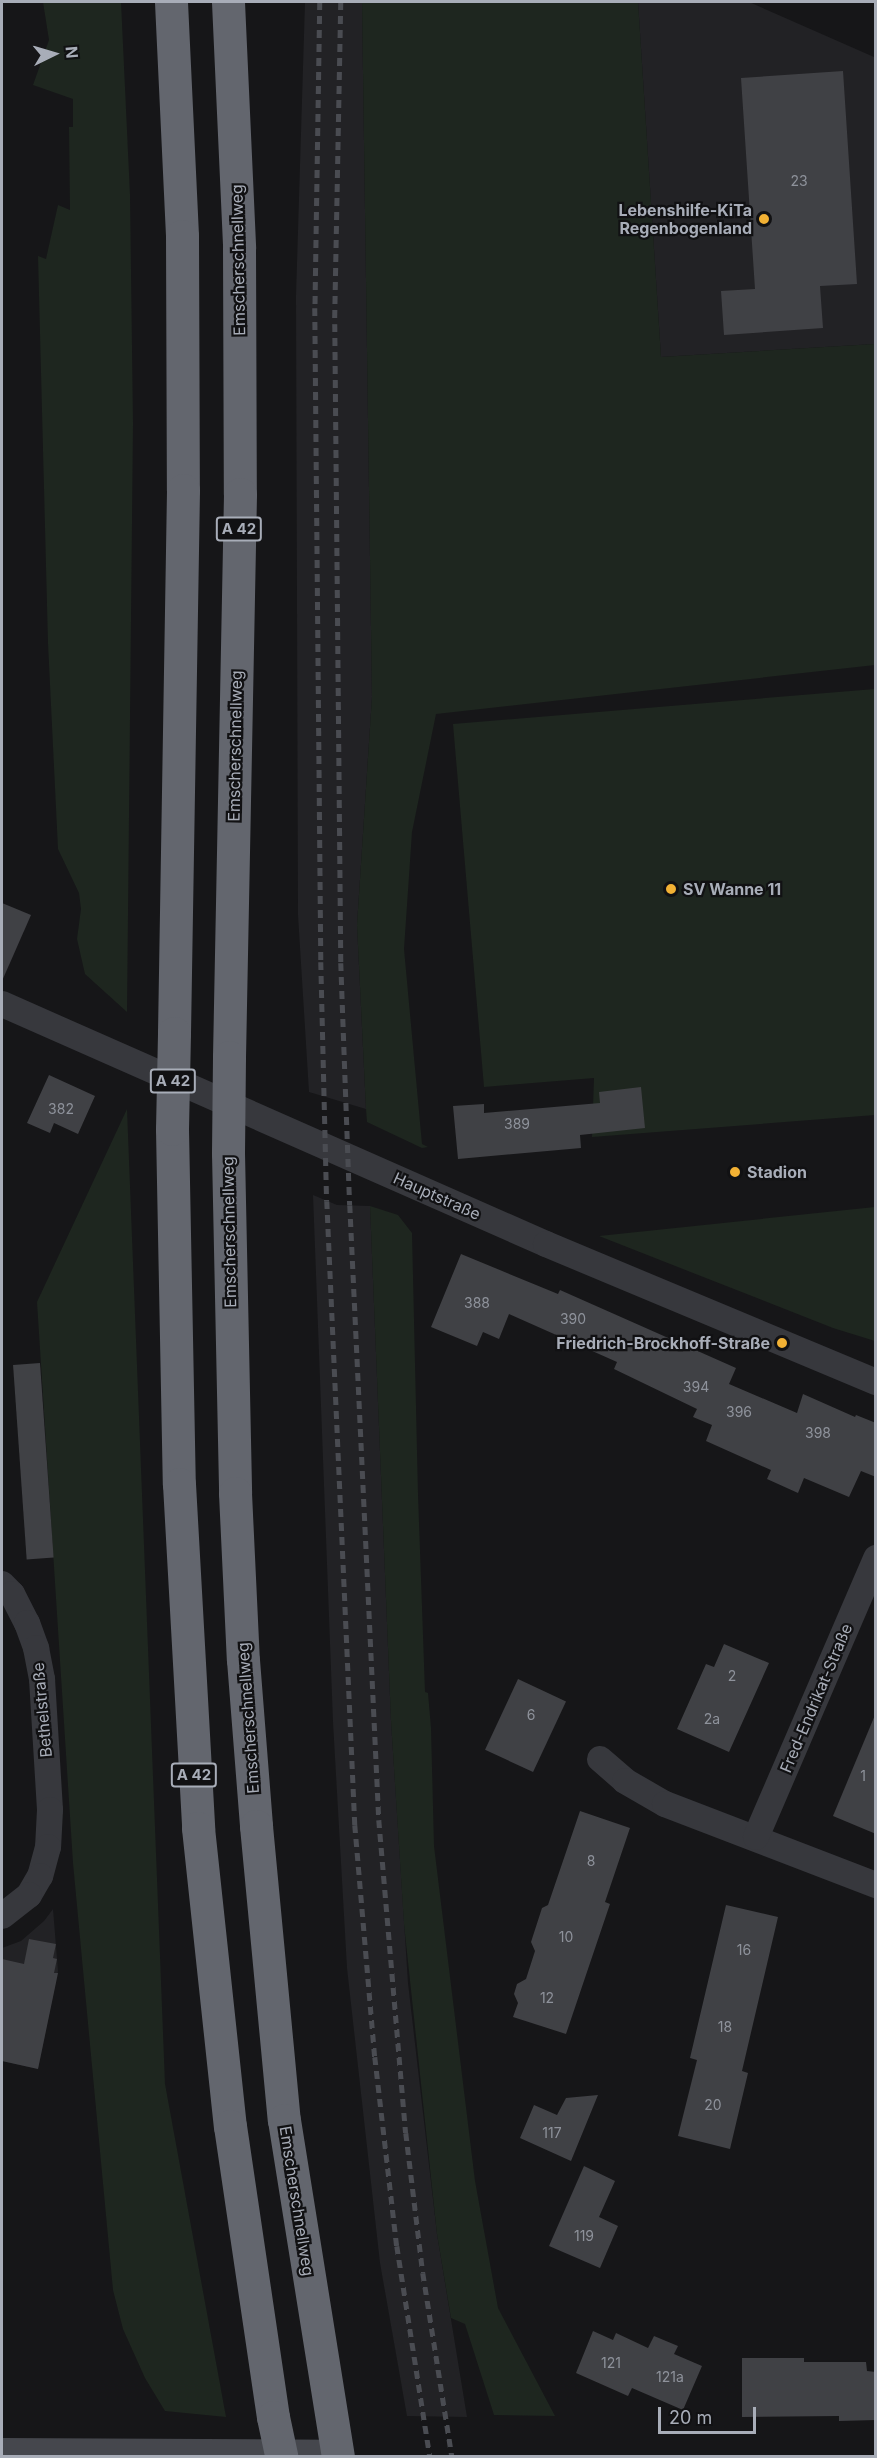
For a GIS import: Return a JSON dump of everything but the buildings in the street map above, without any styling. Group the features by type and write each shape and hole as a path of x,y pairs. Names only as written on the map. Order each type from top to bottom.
{"highway":[{"name":"A 42","path":"171,2 182,236 183,455 172,1129 179,1484 198,1828 230,2126 273,2417 281,2457"},
{"name":"Emscherschnellweg","path":"228,2 239,249 240,471 228,1153 236,1505 243,1660 255,1814 284,2120 338,2457"}],"street":[{"name":"Hauptstraße","path":"2,1004 546,1244 876,1382"},
{"name":"Fred-Endrikat-Straße","path":"756,1837 876,1558"},
{"name":"Bethelstraße","path":"2,1584 12,1594 27,1623 36,1648 42,1679 50,1810 48,1847 40,1876 29,1894 2,1916"},
{"path":"600,1759 644,1794 876,1885"},
{"path":"2,2454 331,2457"}],"shaded area":[{"path":"43,2 121,2 130,195 133,423 127,1012 85,974 77,939 81,909 79,893 58,849 48,643 38,256 46,259 58,205 70,210 69,127 73,127 73,99 33,85 49,40"},
{"path":"305,2 362,2 372,697 357,925 366,1109 309,1092 298,915 296,296"},
{"path":"362,2 638,2 661,357 875,344 875,665 436,714 412,832 404,949 422,1144 428,1147 422,1148 367,1122 366,1109 357,925 372,697"},
{"name":"Lebenshilfe-KiTa Regenbogenland","path":"638,2 749,2 874,57 875,344 661,357"},
{"name":"SV Wanne 11","path":"875,689 875,1115 592,1137 594,1078 484,1087 453,724"},
{"path":"127,1109 165,2084 226,2417 165,2411 145,2378 123,2329 113,2290 73,1863 37,1302"},
{"path":"313,1195 337,1205 370,1206 391,1721 408,1983 437,2234 467,2417 407,2416 380,2263 347,1968 333,1722"},
{"path":"370,1206 398,1215 412,1233 425,1692 428,1693 431,1728 434,1846 475,2181 498,2308 555,2416 494,2415 465,2324 451,2318 437,2234 404,1924 391,1721"},
{"path":"875,1207 875,1341 833,1328 599,1236"},
{"path":"53,1909 58,1971 38,2069 2,2061 2,1948 21,1941 44,1921"}],"railway":[{"path":"320,2 315,308 321,962 327,1201 355,1825 375,2057 397,2246 430,2456"},
{"path":"341,2 335,324 341,963 350,1205 379,1820 406,2133 423,2273 452,2456"}],"place":[{"name":"Lebenshilfe-KiTa Regenbogenland","path":"764,219"},
{"name":"SV Wanne 11","path":"671,889"},
{"name":"Stadion","path":"735,1172"},
{"name":"Friedrich-Brockhoff-Straße","path":"782,1343"}]}
